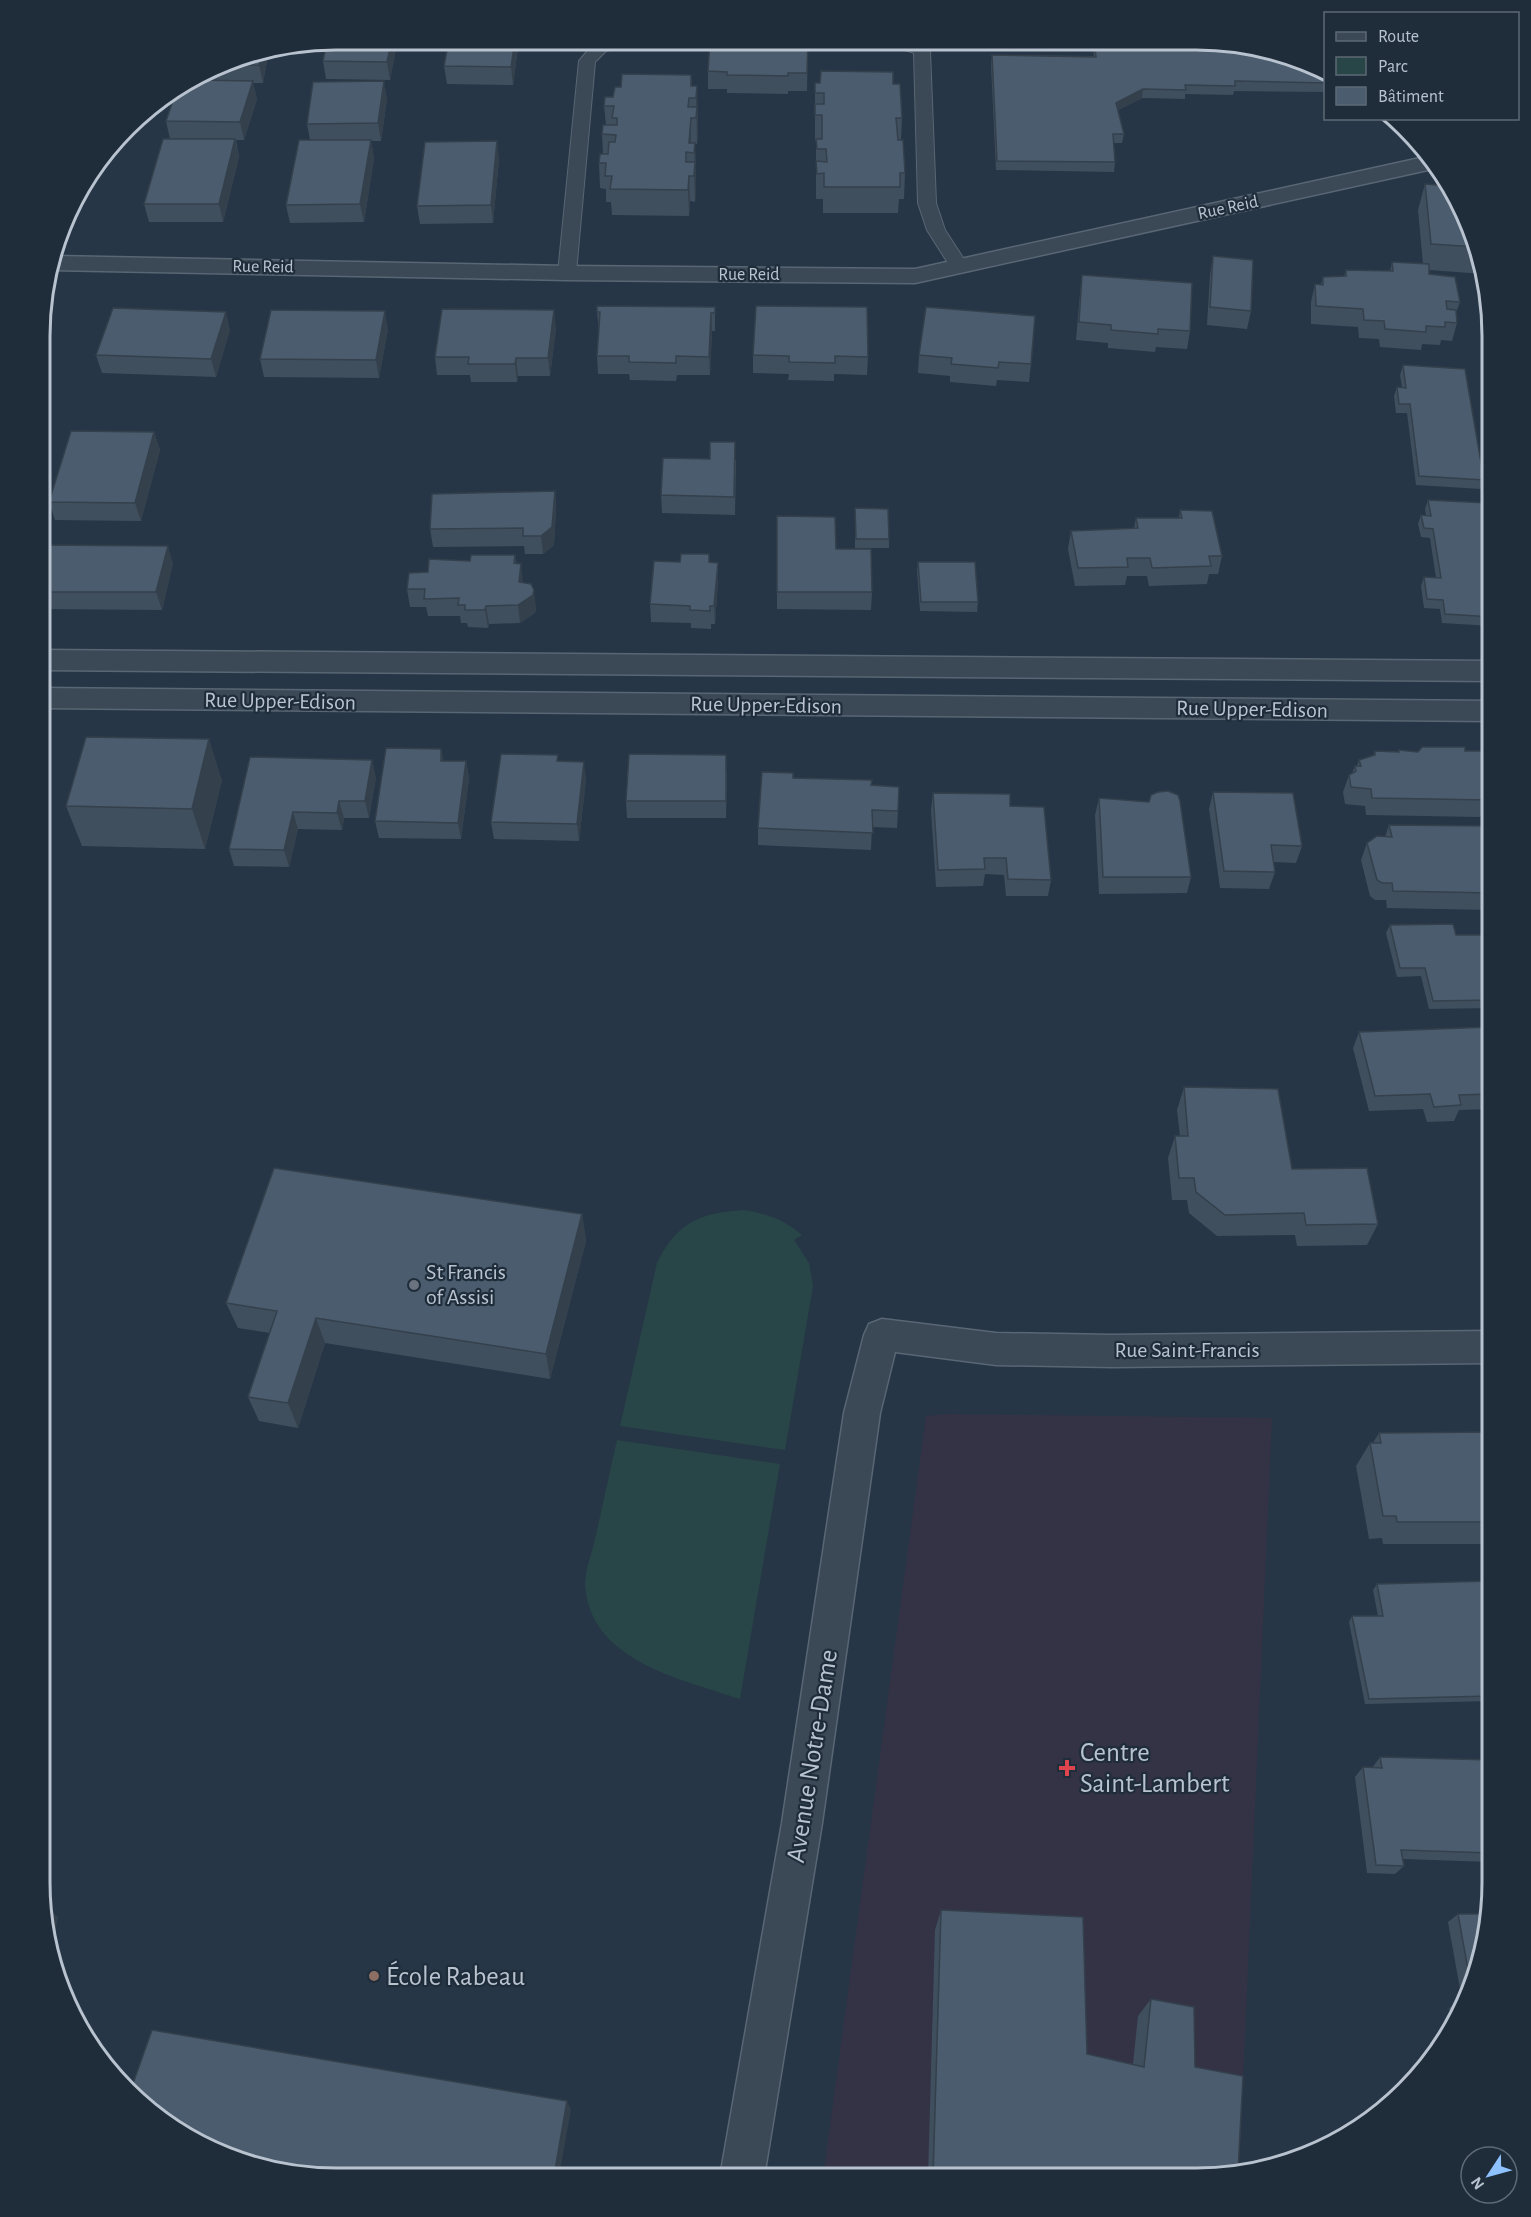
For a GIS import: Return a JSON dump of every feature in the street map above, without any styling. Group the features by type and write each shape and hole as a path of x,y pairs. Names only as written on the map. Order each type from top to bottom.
{"street":[{"name":"Rue Reid","path":"59,263 567,273 915,276 1424,164"},
{"name":"Rue Upper-Edison","path":"50,660 1482,671"},
{"name":"Rue Upper-Edison","path":"50,698 1482,711"},
{"name":"Rue Saint-Francis","path":"882,1335 996,1349 1113,1351 1482,1347"},
{"name":"Avenue Notre-Dame","path":"744,2168 807,1789 862,1413 882,1335"}],"lane":[{"path":"567,273 587,61 597,50"},
{"path":"920,50 922,51 927,203 936,230 960,267"}],"shaded area":[{"name":"Centre Saint-Lambert","path":"946,1414 1272,1418 1239,2164 1195,2168 824,2168 926,1416"}],"green space":[{"path":"744,1210 775,1218 802,1235 794,1240 809,1263 813,1286 785,1450 620,1426 657,1263 665,1249 682,1229 702,1217"},
{"path":"617,1440 780,1464 740,1699 666,1674 642,1663 620,1649 603,1632 590,1610 585,1584 586,1574"}],"building":[{"path":"325,50 390,50 387,62 323,61"},
{"path":"447,50 514,50 511,67 444,66"},
{"path":"709,50 808,50 807,73 788,73 788,76 727,75 727,72 708,71"},
{"path":"1095,50 1232,52 1269,59 1305,71 1324,80 1324,83 1235,81 1235,86 1185,85 1186,90 1143,89 1116,103 1124,134 1113,134 1115,162 997,161 992,55 1096,57"},
{"path":"260,60 259,65 243,65"},
{"path":"821,71 893,72 893,84 900,84 902,118 896,118 898,140 903,140 905,173 900,173 900,187 824,187 824,173 817,174 816,161 827,162 826,149 817,149 816,139 822,139 822,115 815,115 815,104 824,104 824,93 815,93 815,83 820,83"},
{"path":"622,74 691,75 691,86 697,86 696,98 689,98 688,107 697,107 696,118 691,118 689,143 695,143 694,153 686,152 686,162 695,162 694,176 689,176 688,190 610,189 612,176 605,176 606,163 599,163 600,154 608,154 609,142 615,142 616,135 602,134 603,125 617,125 617,118 612,118 614,106 604,106 605,97 613,97 615,87 621,87"},
{"path":"207,80 253,81 240,122 166,121 173,101"},
{"path":"384,81 378,123 307,124 313,82"},
{"path":"163,139 235,139 219,204 144,204"},
{"path":"299,140 371,140 360,204 286,205"},
{"path":"497,141 491,205 417,206 425,142"},
{"path":"1425,184 1438,185 1460,226 1467,246 1431,244"},
{"path":"1213,256 1253,260 1251,311 1210,307"},
{"path":"1392,262 1429,264 1429,274 1455,277 1460,302 1446,301 1447,309 1456,310 1457,323 1445,322 1445,327 1426,326 1426,332 1385,329 1384,321 1364,320 1363,309 1316,306 1315,284 1323,285 1323,277 1346,276 1346,270 1393,271"},
{"path":"1082,275 1192,283 1190,331 1158,329 1158,334 1111,330 1111,325 1079,322"},
{"path":"597,306 715,307 715,313 711,313 709,357 676,356 676,363 629,362 629,356 597,356 600,312 597,312"},
{"path":"756,306 867,307 868,357 835,356 835,363 789,362 789,356 753,355"},
{"path":"926,307 1035,316 1031,364 999,362 998,368 951,364 952,358 919,355"},
{"path":"113,308 226,312 211,359 96,355"},
{"path":"442,309 554,310 548,358 516,358 515,364 468,364 469,357 435,357"},
{"path":"271,310 385,311 376,360 260,359"},
{"path":"1403,365 1465,369 1482,480 1419,476 1410,404 1399,404 1397,387 1406,388"},
{"path":"71,431 154,432 135,503 50,502"},
{"path":"710,442 735,442 734,497 661,495 663,458 710,459"},
{"path":"555,491 552,527 541,536 523,536 523,528 430,529 432,494"},
{"path":"1428,500 1482,503 1482,616 1445,614 1443,600 1427,599 1424,577 1441,578 1433,529 1424,528 1421,515 1431,516"},
{"path":"855,508 888,509 889,539 856,539"},
{"path":"1180,510 1212,511 1222,556 1209,556 1211,566 1152,568 1150,558 1127,558 1128,567 1078,568 1071,531 1138,528 1136,518 1182,518"},
{"path":"777,516 835,517 836,549 871,549 872,592 777,592"},
{"path":"50,545 168,546 156,592 50,592"},
{"path":"681,554 709,554 709,562 718,563 714,606 710,606 710,611 690,610 690,606 650,604 654,561 680,562"},
{"path":"471,555 515,555 514,563 521,564 519,582 531,584 534,590 533,595 518,605 486,606 485,610 465,610 465,605 458,605 459,598 424,599 425,589 407,589 409,573 428,572 429,559 470,561"},
{"path":"918,562 975,562 978,602 921,602"},
{"path":"86,737 209,739 192,809 66,806"},
{"path":"1422,747 1465,747 1465,751 1482,751 1482,800 1372,798 1371,789 1351,787 1349,775 1356,771 1355,766 1361,766 1359,760 1375,755 1375,751 1418,752"},
{"path":"386,748 441,749 441,761 466,761 458,823 375,821"},
{"path":"501,754 558,755 557,761 584,762 577,824 491,822"},
{"path":"629,754 726,755 726,801 626,801"},
{"path":"250,757 372,760 365,801 339,801 337,813 293,812 284,850 229,849"},
{"path":"762,772 793,773 793,778 872,780 871,785 899,787 898,811 872,810 873,833 758,828"},
{"path":"1168,791 1178,795 1180,801 1191,877 1103,877 1099,798 1149,802 1151,795"},
{"path":"1213,792 1293,793 1302,846 1271,845 1275,872 1224,871"},
{"path":"933,793 1010,794 1010,806 1044,807 1051,880 1008,879 1006,858 984,858 985,869 938,870"},
{"path":"1389,825 1482,826 1482,893 1393,891 1392,883 1382,883 1377,880 1367,843 1377,836 1392,837"},
{"path":"1453,924 1456,935 1482,935 1482,1000 1433,1001 1425,968 1400,968 1390,925"},
{"path":"1482,1027 1482,1094 1459,1095 1461,1105 1434,1107 1430,1094 1375,1096 1359,1032"},
{"path":"1184,1087 1278,1089 1292,1169 1367,1168 1378,1224 1306,1225 1304,1213 1225,1215 1196,1192 1194,1178 1179,1178 1175,1136 1188,1136"},
{"name":"St Francis of Assisi","path":"274,1168 582,1214 546,1354 316,1318 288,1403 248,1397 277,1311 226,1303"},
{"path":"1482,1432 1482,1522 1397,1522 1396,1516 1383,1516 1370,1443 1381,1443 1379,1433"},
{"path":"1482,1581 1482,1696 1369,1699 1352,1616 1383,1616 1377,1584"},
{"path":"1380,1757 1482,1760 1482,1853 1401,1850 1404,1866 1376,1865 1363,1767 1382,1768"},
{"path":"941,1910 1083,1917 1087,2054 1144,2067 1151,1999 1194,2007 1195,2067 1243,2076 1238,2164 1195,2168 933,2168"},
{"path":"1458,1914 1479,1914 1476,1937 1468,1968"},
{"path":"152,2030 567,2101 555,2168 336,2168 280,2162 226,2146 177,2119 133,2084"}],"place":[{"name":"St Francis of Assisi","path":"414,1285"},
{"name":"Centre Saint-Lambert","path":"1067,1768"},
{"name":"École Rabeau","path":"374,1976"}]}
